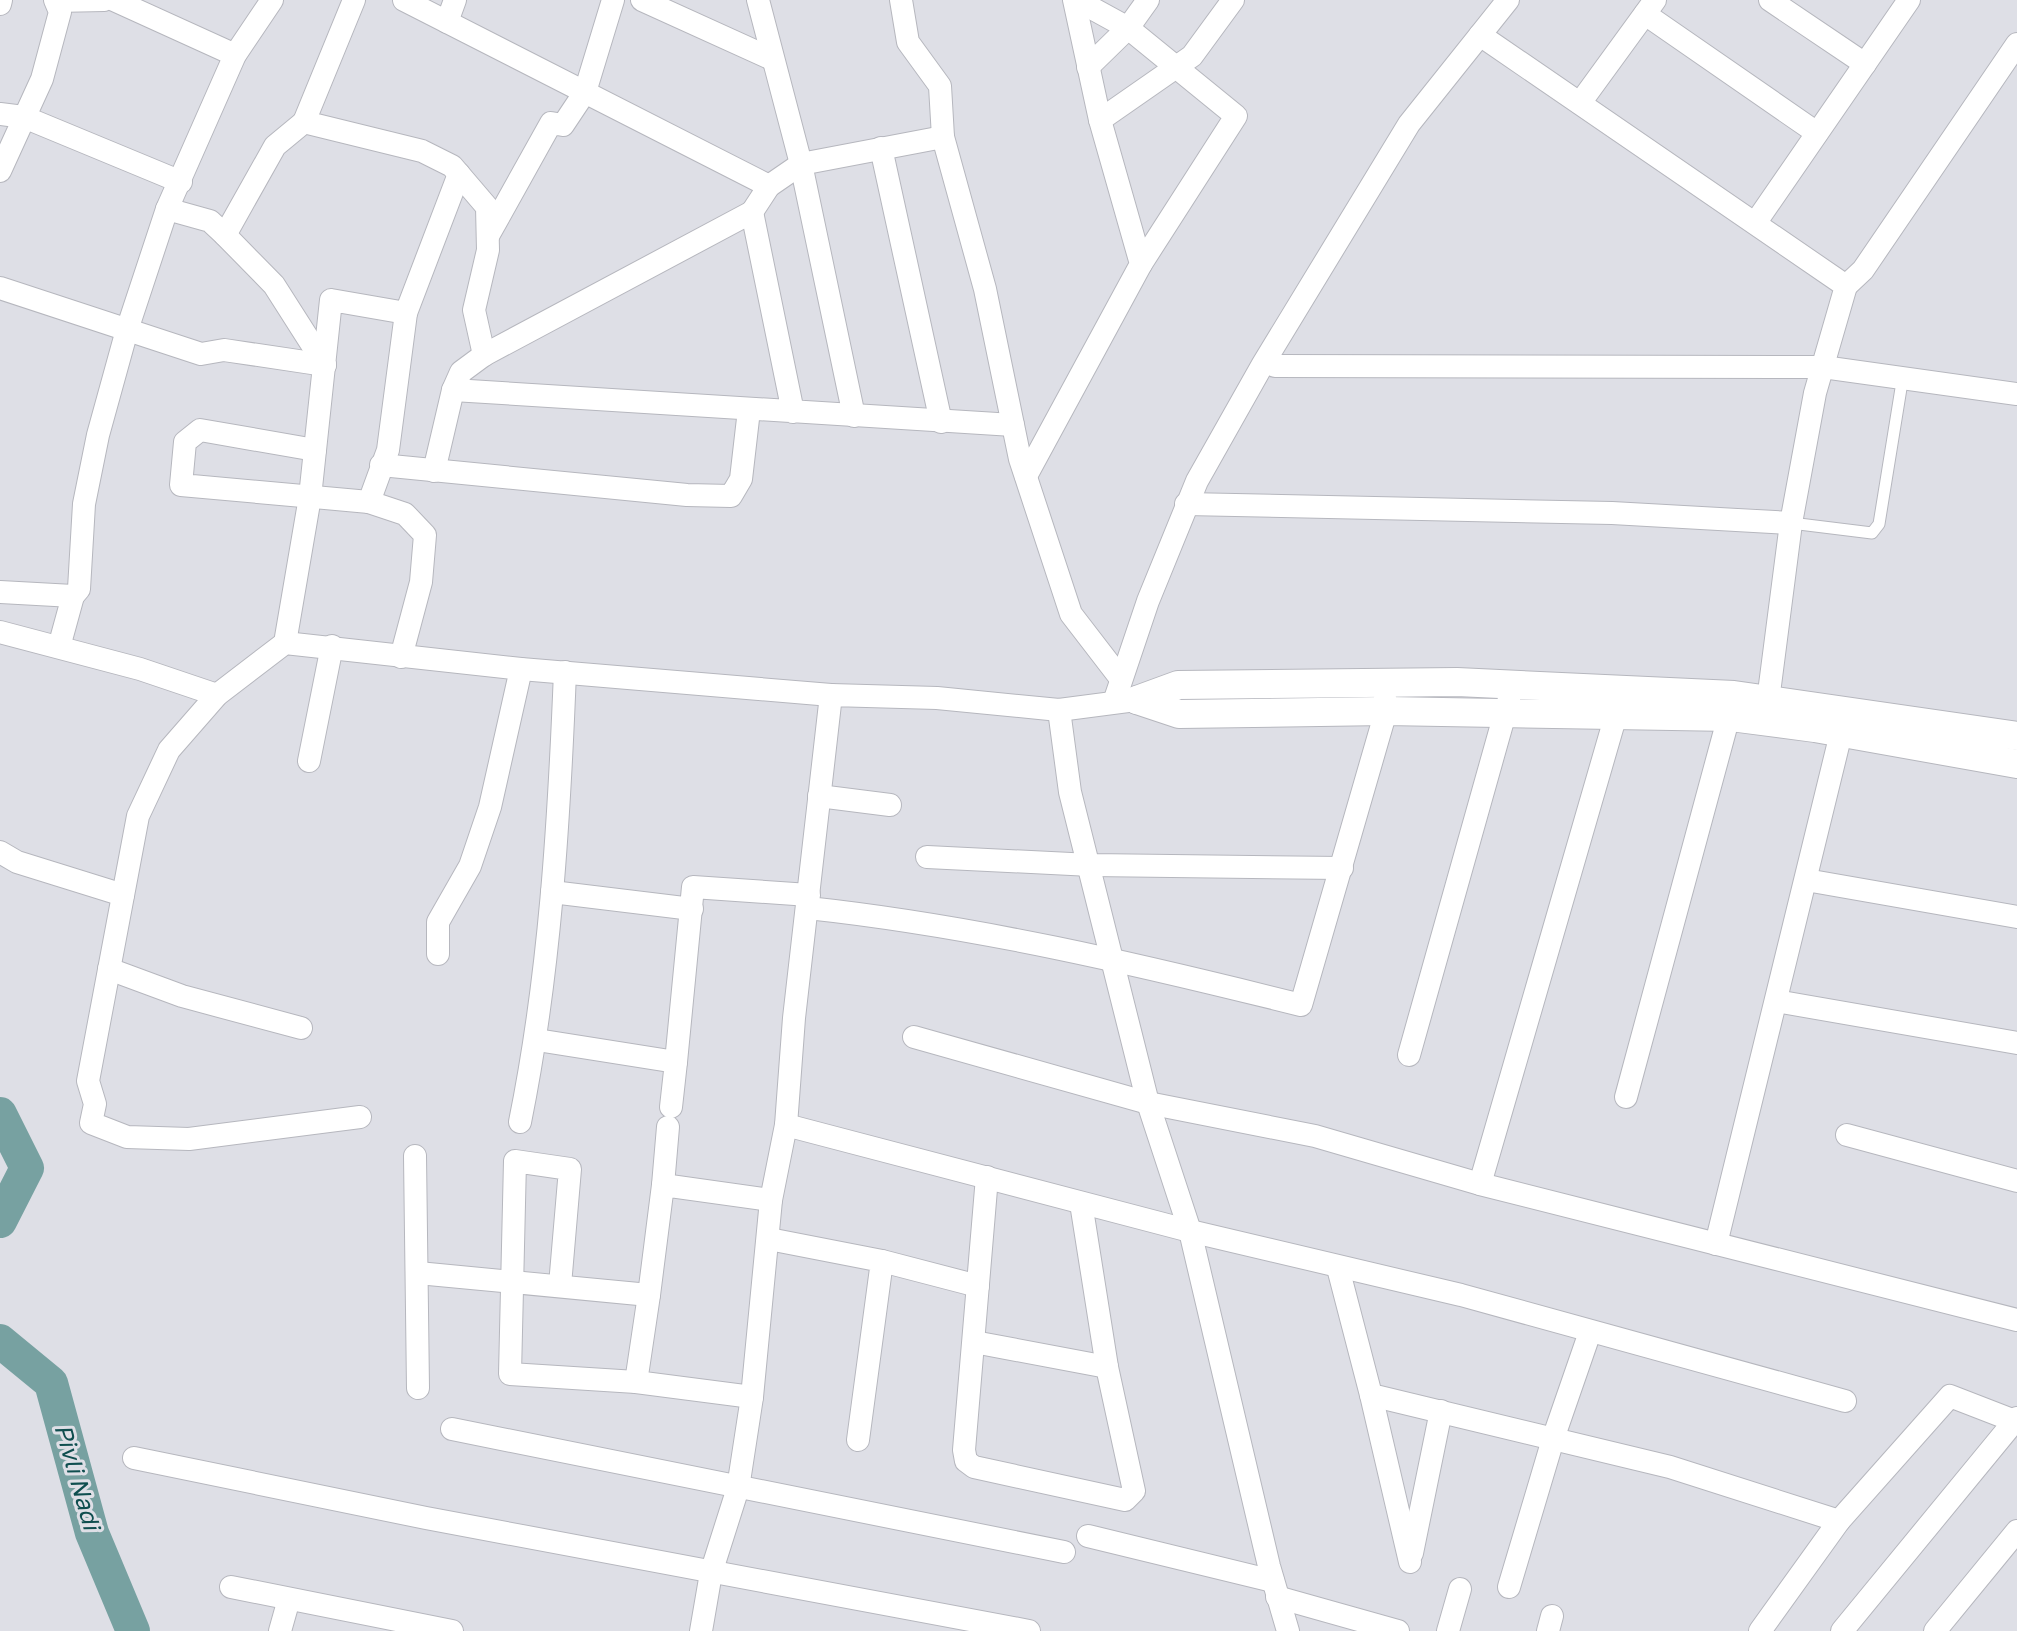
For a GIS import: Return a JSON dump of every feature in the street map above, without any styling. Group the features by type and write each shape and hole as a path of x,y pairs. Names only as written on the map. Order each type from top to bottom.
{"street":[{"path":"0,171 46,66 60,12 56,0 104,0"},
{"path":"114,0 235,55"},
{"path":"59,647 73,596 79,589 84,504 98,435 127,330 167,209 235,55 272,0"},
{"path":"225,235 275,146 304,122 354,0"},
{"path":"404,0 769,186"},
{"path":"447,22 455,0"},
{"path":"488,237 551,123 563,125 585,92 613,0"},
{"path":"642,0 772,59"},
{"path":"758,0 801,164 854,416"},
{"path":"901,0 908,42 940,86 943,137 985,289 1026,476 1071,614 1124,694"},
{"path":"1026,476 1141,264 1236,116 1128,28 1076,0"},
{"path":"1076,0 1100,120 1141,264"},
{"path":"1088,67 1128,28 1148,0"},
{"path":"1100,120 1192,56 1233,0"},
{"path":"1124,694 1186,504 1263,364 1409,124 1508,0"},
{"path":"1770,0 1865,64"},
{"path":"1756,222 1909,0"},
{"path":"1580,103 1650,7 1817,133"},
{"path":"1480,35 1846,286"},
{"path":"1766,709 1791,523 1823,367 1846,286 1863,270 2017,44"},
{"path":"0,114 24,117 181,182"},
{"path":"304,122 422,151 452,166 487,207 488,237 474,310 484,355"},
{"path":"434,471 453,390 461,372 484,355 752,212 769,186 801,164 943,137"},
{"path":"881,148 941,422"},
{"path":"369,502 388,450 406,313 459,174"},
{"path":"167,209 210,221 225,235 274,285 325,365"},
{"path":"752,212 793,412"},
{"path":"0,288 201,354 224,350 325,365"},
{"path":"285,643 310,497 331,300 406,313"},
{"path":"1275,366 1823,367 2017,394"},
{"path":"453,390 1013,425"},
{"path":"381,465 687,495 731,496 741,479 749,410"},
{"path":"315,450 200,430 185,442 181,485 369,502 405,514 425,535 421,582 401,657"},
{"path":"1186,504 1612,513 1791,523"},
{"path":"0,592 73,596"},
{"path":"0,632 140,669 217,695"},
{"path":"360,1117 189,1139 127,1137 91,1123 95,1104 88,1081 138,816 169,750 217,695 285,643 521,669 831,695 937,698 1059,710 1124,694 1179,714 1385,697 1509,699 1733,706 1844,721 2017,736"},
{"path":"309,761 332,646"},
{"path":"438,954 438,922 470,866 490,807 521,669"},
{"path":"520,1122 537,1040 552,892 565,672"},
{"path":"701,1631 711,1573 738,1488 752,1397 771,1200 786,1125 831,695"},
{"path":"636,1382 663,1185 693,887 910,919 1112,958 1301,1005 1342,868 1385,697"},
{"path":"1409,1055 1509,699"},
{"path":"1480,1184 1620,704"},
{"path":"1626,1097 1733,706"},
{"path":"1059,710 1070,792 1091,865 1148,1103 1190,1231 1275,1589 1288,1631"},
{"path":"1844,721 2017,764"},
{"path":"1716,1244 1844,721"},
{"path":"819,796 890,805"},
{"path":"0,852 17,862 123,895"},
{"path":"927,857 1091,865 1342,868"},
{"path":"1806,880 2017,917"},
{"path":"552,892 692,909"},
{"path":"109,969 182,996 301,1028"},
{"path":"1776,1001 2017,1043"},
{"path":"914,1037 1148,1103 1315,1136 1480,1184 2017,1320"},
{"path":"537,1040 676,1062"},
{"path":"786,1125 1190,1231 1461,1295 1845,1401"},
{"path":"1847,1135 2017,1181"},
{"path":"415,1156 418,1388"},
{"path":"560,1285 570,1169 515,1161 510,1374 636,1382 752,1397"},
{"path":"987,1177 964,1450 966,1461 974,1467 1125,1500 1134,1491 1107,1367 1081,1203"},
{"path":"663,1185 771,1200"},
{"path":"769,1239 882,1261 978,1286"},
{"path":"858,1440 882,1261"},
{"path":"1338,1268 1410,1562 1441,1411"},
{"path":"418,1273 649,1295"},
{"path":"1509,1587 1554,1436 1590,1332"},
{"path":"974,1342 1107,1367"},
{"path":"1371,1395 1554,1436 1779,1499 1839,1521"},
{"path":"1760,1631 1839,1521 1950,1396 2015,1419 1842,1631"},
{"path":"452,1429 1064,1552"},
{"path":"134,1458 711,1573 1029,1631"},
{"path":"1935,1631 2017,1531"},
{"path":"1088,1536 1275,1589 1398,1631"},
{"path":"231,1587 452,1631"},
{"path":"1448,1631 1460,1589"},
{"path":"280,1631 289,1599"}],"lane":[{"path":"1791,523 1872,533 1879,524 1903,376"}],"waterway":[{"name":"Pivli Nadi","path":"0,1114 27,1168 0,1221"},
{"name":"Pivli Nadi","path":"0,1341 51,1383 92,1533 133,1631"}]}
